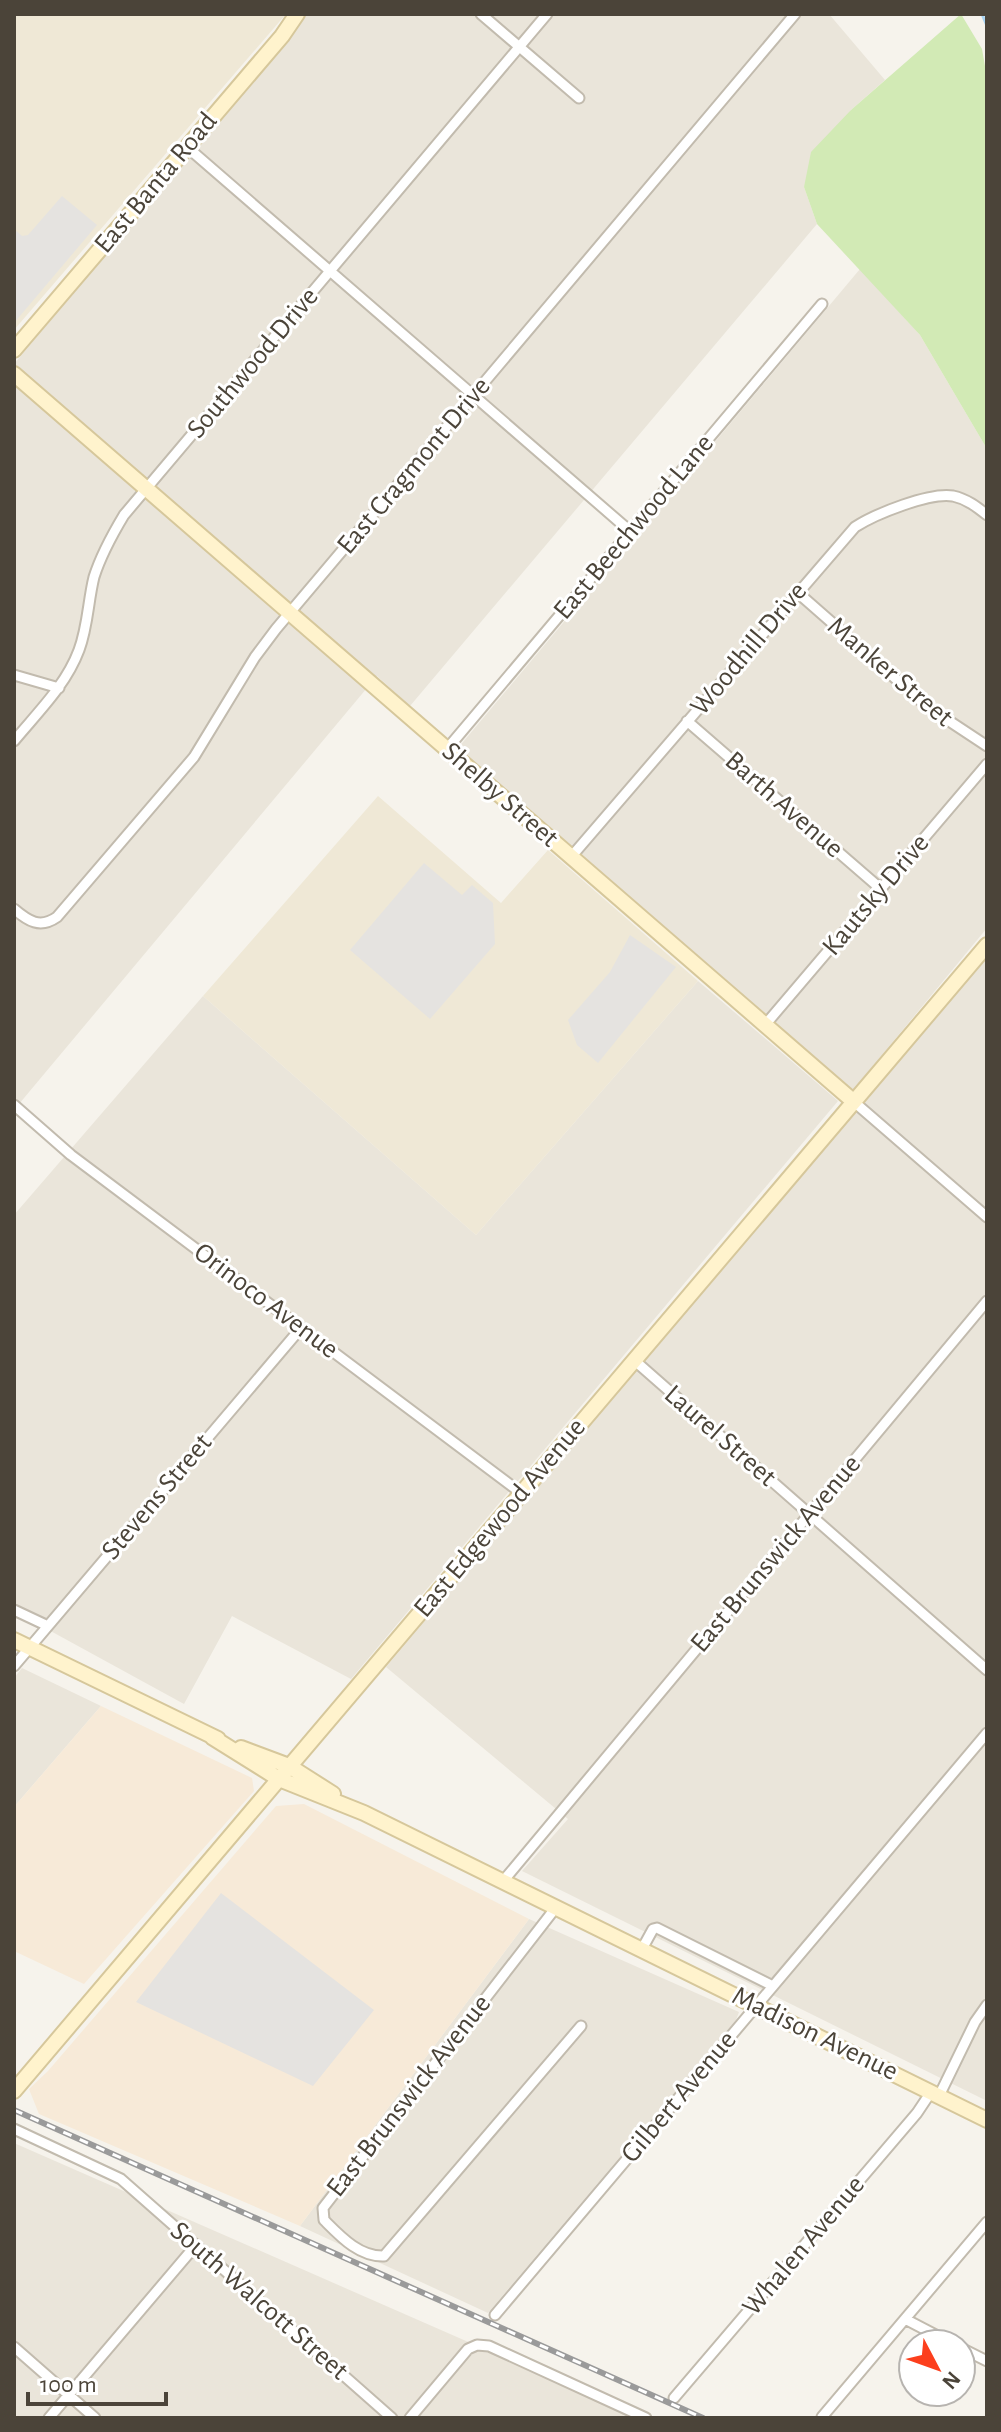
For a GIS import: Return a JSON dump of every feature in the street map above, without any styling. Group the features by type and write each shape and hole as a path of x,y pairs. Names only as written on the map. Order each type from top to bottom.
{"main road":[{"name":"East Banta Road","path":"14,350 282,36 297,14"},
{"name":"Shelby Street","path":"14,374 853,1101"},
{"name":"East Edgewood Avenue","path":"14,2091 987,945"},
{"name":"Madison Avenue","path":"14,1640 212,1737 289,1766 364,1813"},
{"name":"Madison Avenue","path":"212,1737 279,1779 364,1813 504,1880 987,2120"}],"street":[{"path":"481,14 579,98"},
{"name":"Southwood Drive","path":"14,741 59,688 81,646 101,556 124,515 547,14"},
{"name":"East Cragmont Drive","path":"14,909 33,922 45,923 57,917 181,774 204,743 255,657 291,612 795,14"},
{"path":"187,147 631,532"},
{"name":"East Beechwood Lane","path":"447,749 822,304"},
{"name":"Woodhill Drive","path":"571,857 845,536 862,522 936,497 960,498 987,515"},
{"name":"Manker Street","path":"797,592 928,707 987,746"},
{"path":"14,675 59,688"},
{"name":"Barth Avenue","path":"687,721 881,889"},
{"name":"Kautsky Drive","path":"765,1025 987,764"},
{"name":"Shelby Street","path":"853,1101 987,1217"},
{"name":"Orinoco Avenue","path":"14,1105 71,1155 521,1493"},
{"name":"East Brunswick Avenue","path":"504,1880 987,1301"},
{"name":"Stevens Street","path":"14,1666 301,1328"},
{"name":"Laurel Street","path":"634,1360 987,1670"},
{"path":"14,1610 48,1626"},
{"name":"Gilbert Avenue","path":"495,2315 987,1733"},
{"name":"East Brunswick Avenue","path":"557,1906 323,2208 324,2220 357,2249 374,2256 384,2256 581,2026"},
{"name":"Madison Avenue","path":"642,1949 653,1929 657,1928 773,1986"},
{"name":"Whalen Avenue","path":"674,2398 935,2094 987,2005"},
{"name":"South Walcott Street","path":"14,2129 121,2179 392,2418"},
{"path":"822,2417 987,2222"},
{"path":"49,2418 196,2245"},
{"path":"905,2319 922,2328"},
{"path":"410,2418 464,2352 477,2345 489,2346 646,2418"},
{"path":"14,2347 95,2418"}],"shaded area":[{"path":"14,14 286,14 14,330"},
{"path":"307,14 829,14 885,80 851,110 804,187 817,224 410,706 377,676 14,1110 14,364"},
{"path":"62,196 97,225 14,323 14,229 22,236 28,235"},
{"path":"860,269 920,335 987,449 987,928 853,1090 458,748"},
{"path":"378,796 501,903 548,850 698,981 476,1235 203,996"},
{"path":"424,863 462,895 472,885 493,903 495,944 430,1019 350,950"},
{"path":"630,935 676,967 598,1063 577,1045 568,1020 610,972"},
{"path":"987,955 987,2101 522,1871 568,1819 386,1667"},
{"path":"698,981 838,1101 351,1679 232,1616 184,1704 14,1611 14,1215 203,996 476,1235"},
{"path":"22,1668 101,1706 14,1807 14,1678"},
{"path":"101,1706 252,1778 254,1791 84,1984 14,1951 14,1807"},
{"path":"304,1804 529,1919 300,2226 39,2114 29,2089 48,2071 276,1806"},
{"path":"221,1893 374,2010 313,2086 136,2002"},
{"path":"529,1919 739,2012 736,2020 488,2313 300,2226"},
{"path":"14,2143 642,2418 14,2418"}],"green space":[{"path":"961,14 982,49 987,65 987,449 920,335 817,224 804,187 811,152 851,110"}],"waterway":[{"path":"982,14 987,26"}],"railway":[{"path":"14,2110 703,2418"}]}
